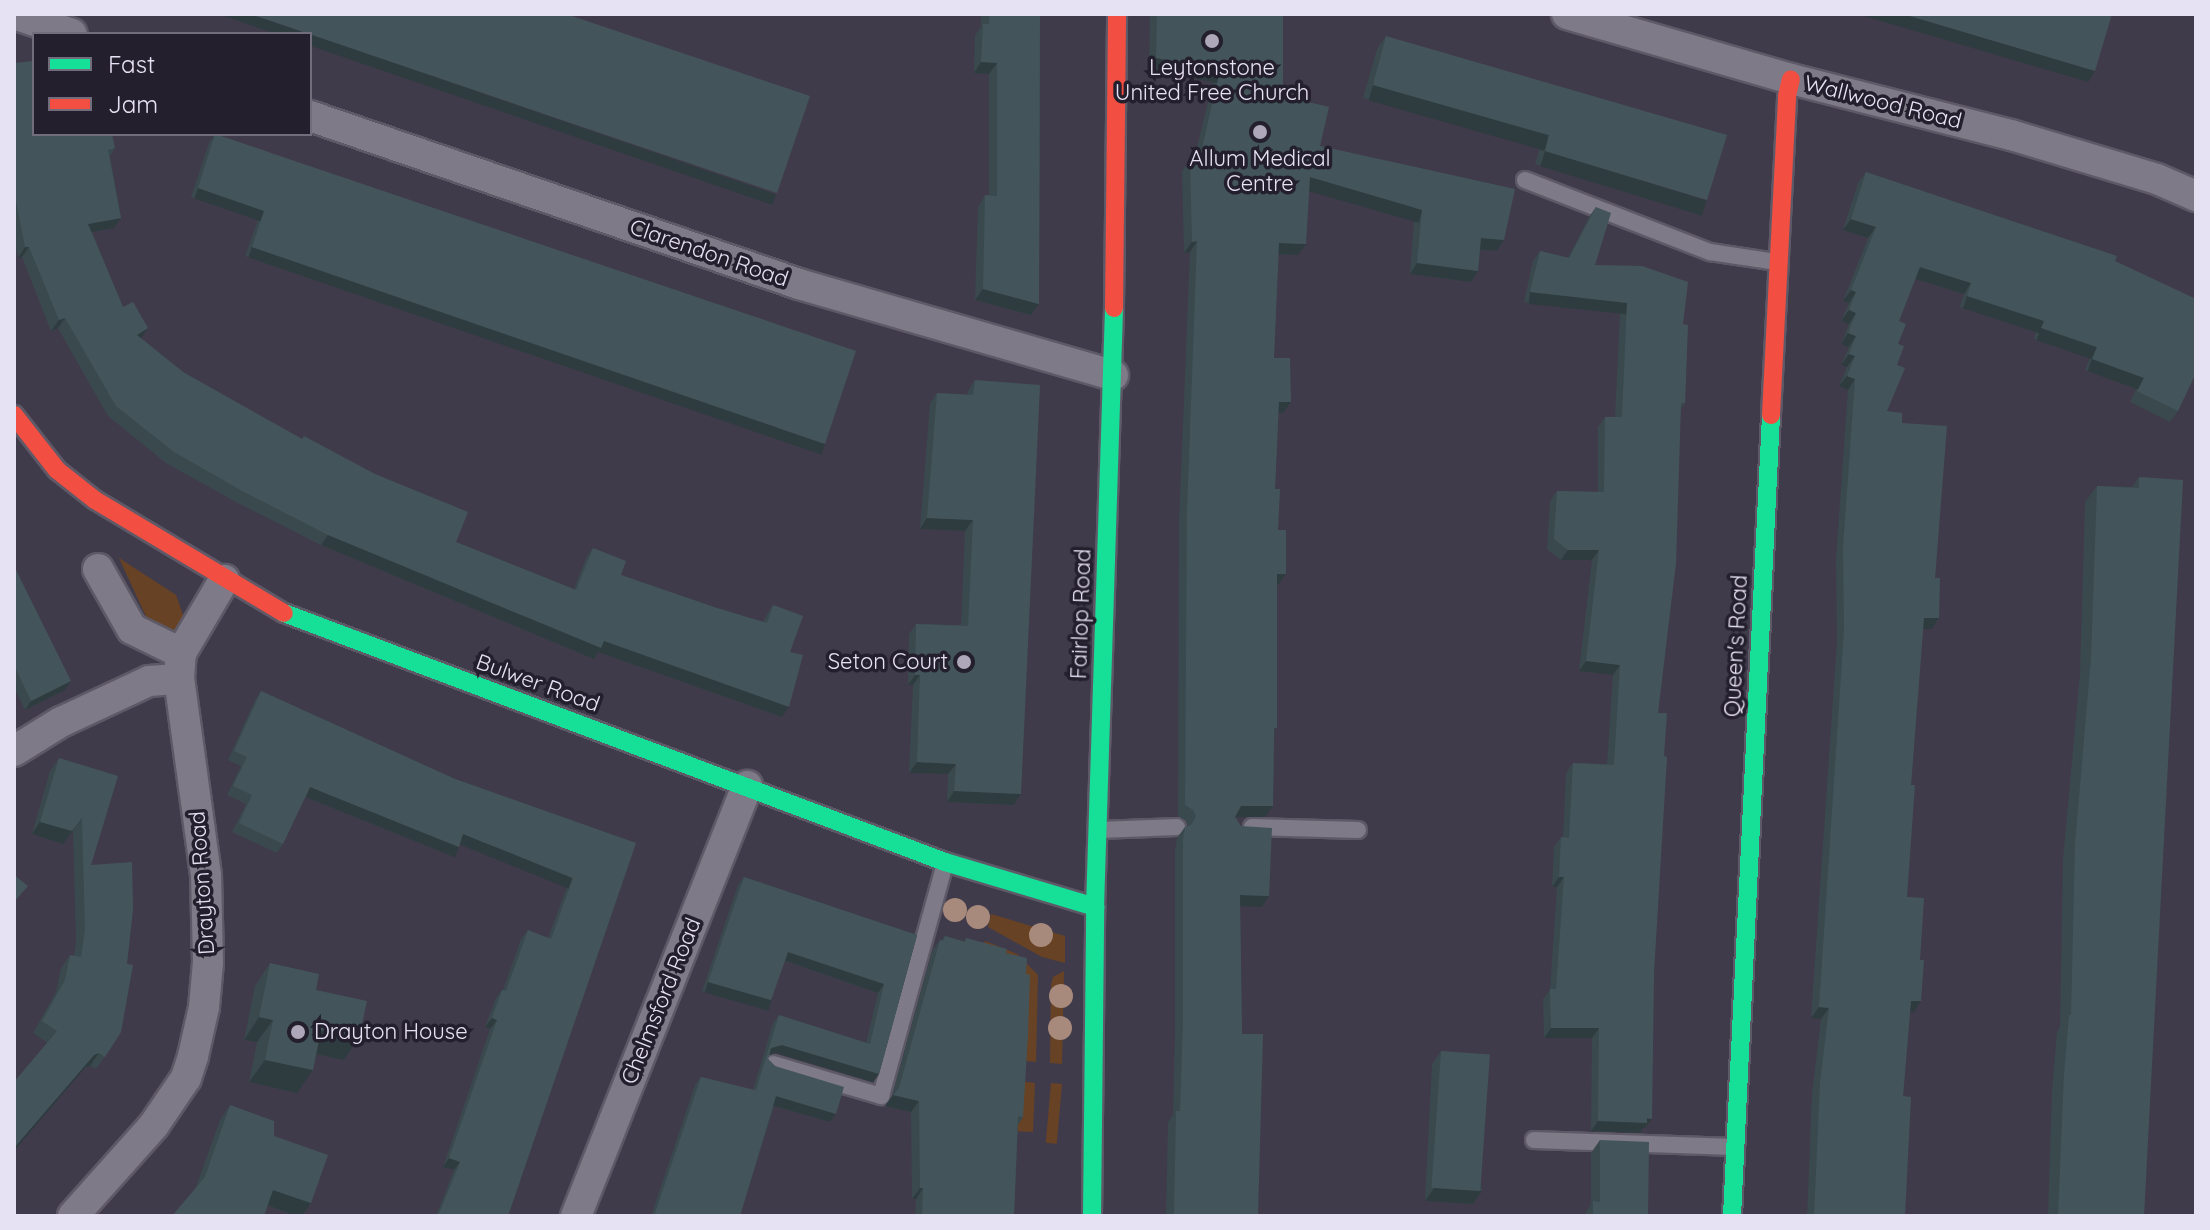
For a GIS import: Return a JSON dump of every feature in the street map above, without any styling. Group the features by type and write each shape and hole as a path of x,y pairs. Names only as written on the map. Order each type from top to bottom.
{"street":[{"path":"14,14 66,32"},
{"name":"Fairlop Road","path":"1092,1216 1095,907 1113,375 1117,14"},
{"name":"Wallwood Road","path":"1567,14 1612,20 1791,79 2011,135 2157,179 2196,196"},
{"name":"Queen's Road","path":"1732,1216 1787,96 1791,79"},
{"name":"Clarendon Road","path":"312,117 799,284 1113,375"},
{"name":"Bulwer Road","path":"14,415 57,470 95,500 279,611 945,862 1095,907"},
{"path":"98,569 132,629 180,666"},
{"path":"14,751 61,722 180,666 224,580"},
{"name":"Drayton Road","path":"73,1216 174,1097 193,1056 204,1007 208,962 206,875 180,666"},
{"name":"Chelmsford Road","path":"576,1216 747,786"}],"lane":[{"path":"1525,180 1710,252 1779,263"},
{"path":"1098,830 1177,827"},
{"path":"1238,827 1358,830"},
{"path":"773,1064 881,1096 945,862"},
{"path":"1534,1140 1735,1147"}],"shaded area":[{"path":"119,558 176,595 187,626 175,637 149,623"},
{"path":"991,914 1065,936 1065,963 1042,957 988,927"},
{"path":"985,941 1017,954 1038,975 1036,1062 1019,1060 980,958"},
{"path":"1064,971 1062,1064 1050,1063 1051,985 1053,977"},
{"path":"1018,1081 1035,1083 1033,1132 1012,1131"},
{"path":"1051,1083 1062,1084 1057,1144 1046,1143"}],"building":[{"path":"250,14 566,14 810,96 777,193 312,35 312,32 303,32"},
{"path":"989,14 1040,14 1039,304 983,289 985,195 997,196 997,63 981,62 983,24 989,24"},
{"path":"1157,14 1283,14 1283,96 1329,107 1320,146 1515,189 1504,240 1481,238 1478,271 1417,263 1422,210 1310,177 1306,244 1279,243 1274,358 1290,358 1291,402 1279,402 1275,489 1280,489 1278,530 1286,530 1286,574 1277,574 1277,728 1274,728 1273,806 1241,806 1235,817 1241,826 1272,828 1269,896 1240,895 1242,1034 1263,1034 1258,1216 1174,1216 1176,1111 1180,1111 1183,1023 1183,839 1185,827 1191,825 1196,816 1185,805 1187,512 1197,241 1192,242 1190,160 1199,161 1220,70 1156,58"},
{"path":"1903,14 2112,14 2095,71"},
{"path":"1386,36 1727,135 1707,200 1545,151 1549,135 1373,85"},
{"path":"32,61 32,136 112,136 115,148 108,150 121,218 88,224 123,307 133,302 148,328 137,335 183,372 302,439 304,436 375,474 468,512 456,542 576,590 593,548 626,561 621,575 717,608 767,623 773,605 803,616 790,652 803,655 789,707 604,641 601,648 328,535 174,452 116,406 65,318 59,320 29,247 25,247 14,190 14,63"},
{"path":"214,136 221,136 856,351 825,444 252,247 264,211 198,188"},
{"path":"1866,172 2117,256 2115,261 2196,299 2196,373 2178,411 2137,391 2144,378 2092,359 2097,347 2041,328 2044,321 1967,296 1971,283 1920,267 1899,321 1906,324 1898,344 1904,346 1897,365 1905,368 1887,411 1902,413 1902,423 1947,426 1935,578 1940,578 1939,618 1924,618 1911,785 1915,785 1907,897 1924,898 1920,960 1924,960 1921,1001 1911,1001 1903,1096 1911,1097 1905,1216 1814,1216 1820,1083 1829,1008 1819,1007 1844,630 1843,548 1855,379 1847,376 1855,356 1849,354 1856,336 1848,333 1856,313 1849,310 1856,292 1851,290 1876,227 1851,219"},
{"path":"1596,207 1611,213 1595,265 1642,266 1688,282 1683,324 1688,325 1685,403 1681,403 1676,563 1658,713 1667,713 1664,756 1667,757 1654,972 1652,1119 1647,1118 1647,1123 1598,1121 1599,1028 1551,1028 1550,989 1556,989 1564,877 1559,877 1561,837 1569,838 1573,763 1614,765 1620,665 1586,661 1599,550 1568,550 1554,539 1557,491 1604,492 1605,417 1622,417 1627,303 1530,292 1540,251 1569,258"},
{"path":"975,380 1040,385 1021,794 954,791 956,764 917,762 920,675 915,675 916,624 968,626 973,520 927,518 937,393 973,395"},
{"path":"2139,477 2183,480 2144,1216 2058,1216 2064,1074 2071,1015 2075,844 2091,658 2097,486 2139,488"},
{"path":"14,566 71,681 31,701 14,665"},
{"path":"261,691 455,779 636,843 508,1216 438,1216 460,1162 449,1158 497,1020 492,1018 502,990 506,991 528,930 551,939 573,878 463,834 459,847 310,787 283,844 239,823 252,795 233,786 247,757 234,751"},
{"path":"59,758 118,776 91,865 132,862 133,910 127,964 133,965 121,1032 105,1057 99,1053 94,1055 14,1148 14,1082 57,1031 42,1021 65,980 70,955 81,957 85,929 82,818 72,831 40,822"},
{"path":"14,875 28,886 14,902"},
{"path":"744,877 917,935 879,1074 782,1045 771,1048 768,1059 775,1066 844,1087 836,1114 776,1096 740,1216 654,1216 701,1077 759,1091 756,1090 779,1015 870,1044 884,984 788,952 771,1000 708,982"},
{"path":"945,936 1007,949 1006,953 1027,958 1026,974 1030,975 1028,1035 1023,1117 1018,1116 1014,1216 922,1216 919,1101 893,1095 899,1088 940,940 943,941"},
{"path":"270,963 319,974 316,990 367,1001 359,1038 321,1030 313,1070 265,1060 273,1020 259,1017"},
{"path":"1441,1051 1490,1054 1480,1191 1431,1188"},
{"path":"230,1105 274,1121 274,1136 328,1155 311,1203 273,1190 264,1216 172,1216 205,1177"},
{"path":"1600,1140 1649,1142 1648,1216 1593,1216 1593,1201 1600,1202"}],"traffic: fast":[{"path":"1092,1216 1095,907 1114,308"},
{"path":"1732,1216 1771,415"},
{"path":"284,613 945,862 1095,907"}],"traffic: jam":[{"path":"1114,308 1117,14"},
{"path":"1771,415 1787,96 1791,79"},
{"path":"14,415 57,470 95,500 284,613"}],"place":[{"name":"Leytonstone United Free Church","path":"1212,41"},
{"name":"Allum Medical Centre","path":"1260,132"},
{"name":"Seton Court","path":"964,662"},
{"name":"Drayton House","path":"298,1032"}]}
